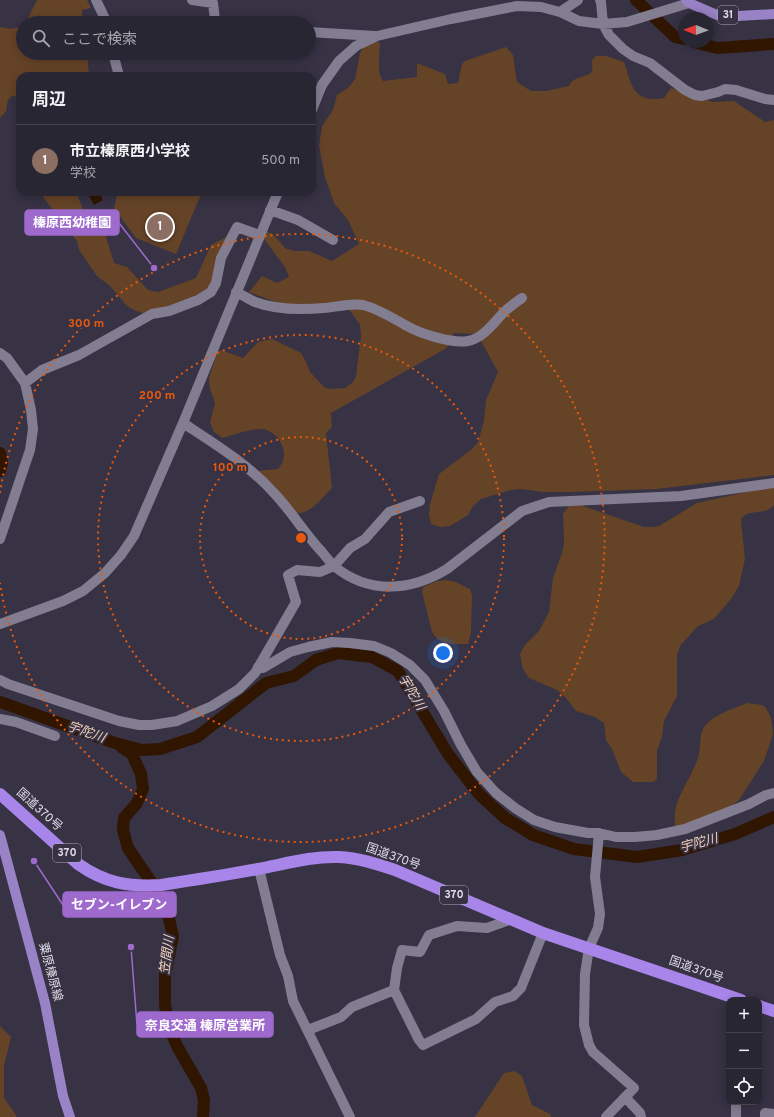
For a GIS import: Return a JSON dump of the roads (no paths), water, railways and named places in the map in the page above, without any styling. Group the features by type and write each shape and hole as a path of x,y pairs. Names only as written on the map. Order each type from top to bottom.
{"highway":[{"name":"国道370号","path":"0,794 90,872 111,881 122,884 152,885 259,869 322,857 340,857 370,861 395,870 543,933 732,997"},
{"path":"762,1007 774,1010"}],"main road":[{"name":"31","path":"686,2 717,15 738,16 774,14"},
{"name":"粟原榛原線","path":"0,835 45,1003 63,1096 70,1117"}],"street":[{"path":"96,0 104,16"},
{"path":"192,0 213,3 215,16"},
{"path":"560,12 578,0"},
{"path":"600,0 602,6 603,24 609,35 623,49 633,56 650,62 685,90 702,96 726,89 736,90 765,99 774,100"},
{"path":"316,100 322,85 339,61 356,46 377,36 517,6 541,7 560,12 579,21 603,24 627,22 686,2"},
{"path":"316,32 377,36"},
{"path":"115,60 117,72"},
{"path":"0,624 63,601 83,591 105,573 121,555 134,536 183,423 276,196"},
{"path":"270,210 298,220 333,240"},
{"path":"25,383 42,370 79,355 152,314 169,311 198,300 211,292 216,283 221,258 237,227 259,236"},
{"path":"236,292 256,302 279,308 308,309 363,305 389,315 408,327 434,337 456,341 468,341 477,338 484,333 506,310 522,298"},
{"path":"0,354 7,358 25,383 31,410 33,429 30,450 1,536"},
{"path":"183,423 228,452 250,469 275,493 334,566 357,580 379,586 393,587 413,584 435,576 522,511 549,502 681,496 774,482"},
{"path":"0,680 119,721 139,725 152,725 177,721 212,706 238,689 255,673 296,602 288,575 297,570 320,572 334,566 350,548 365,539 389,512 420,501"},
{"path":"258,667 263,668 290,652 332,642 374,646 391,653 410,665 425,680 444,711 461,745 477,772 496,793 515,808 534,820 556,827 616,837 657,835 685,829 774,793"},
{"path":"0,719 16,722 54,736"},
{"path":"599,834 595,877 600,914 598,928 589,948 585,974 584,1025 589,1045 594,1052 634,1088 606,1117"},
{"path":"259,869 280,955 288,976 293,1001 350,1117"},
{"path":"512,919 487,928 457,926 429,935 420,952 402,950 397,968 394,990 419,1040 423,1045 476,1019 495,1002 513,996 521,988 543,933"},
{"path":"308,1030 341,1017 352,1007 394,990"},
{"path":"625,1098 640,1113 641,1117"},
{"path":"736,1105 736,1117"},
{"path":"765,1117 765,1114 774,1114"}],"waterway":[{"path":"636,0 675,37 678,38"},
{"path":"714,47 774,44"},
{"name":"宇陀川","path":"0,453 2,463 0,471"},
{"name":"宇陀川","path":"0,702 115,743 142,750 160,749 197,737 266,683 294,676 316,660 338,653 372,657 398,671 448,754 479,794 505,818 533,835 574,849 637,857 682,850 735,834 774,817"},
{"name":"笠間川","path":"121,747 132,754 141,774 143,789 137,803 124,818 123,830 128,848 160,895 168,914 173,936 165,975 165,1005 169,1027 177,1046 201,1088 204,1100 203,1117"}],"place":[{"name":"市立榛原西小学校","path":"160,227"},
{"name":"榛原西幼稚園","path":"154,268"},
{"name":"セブン-イレブン","path":"34,861"},
{"name":"奈良交通 榛原営業所","path":"131,947"}]}
